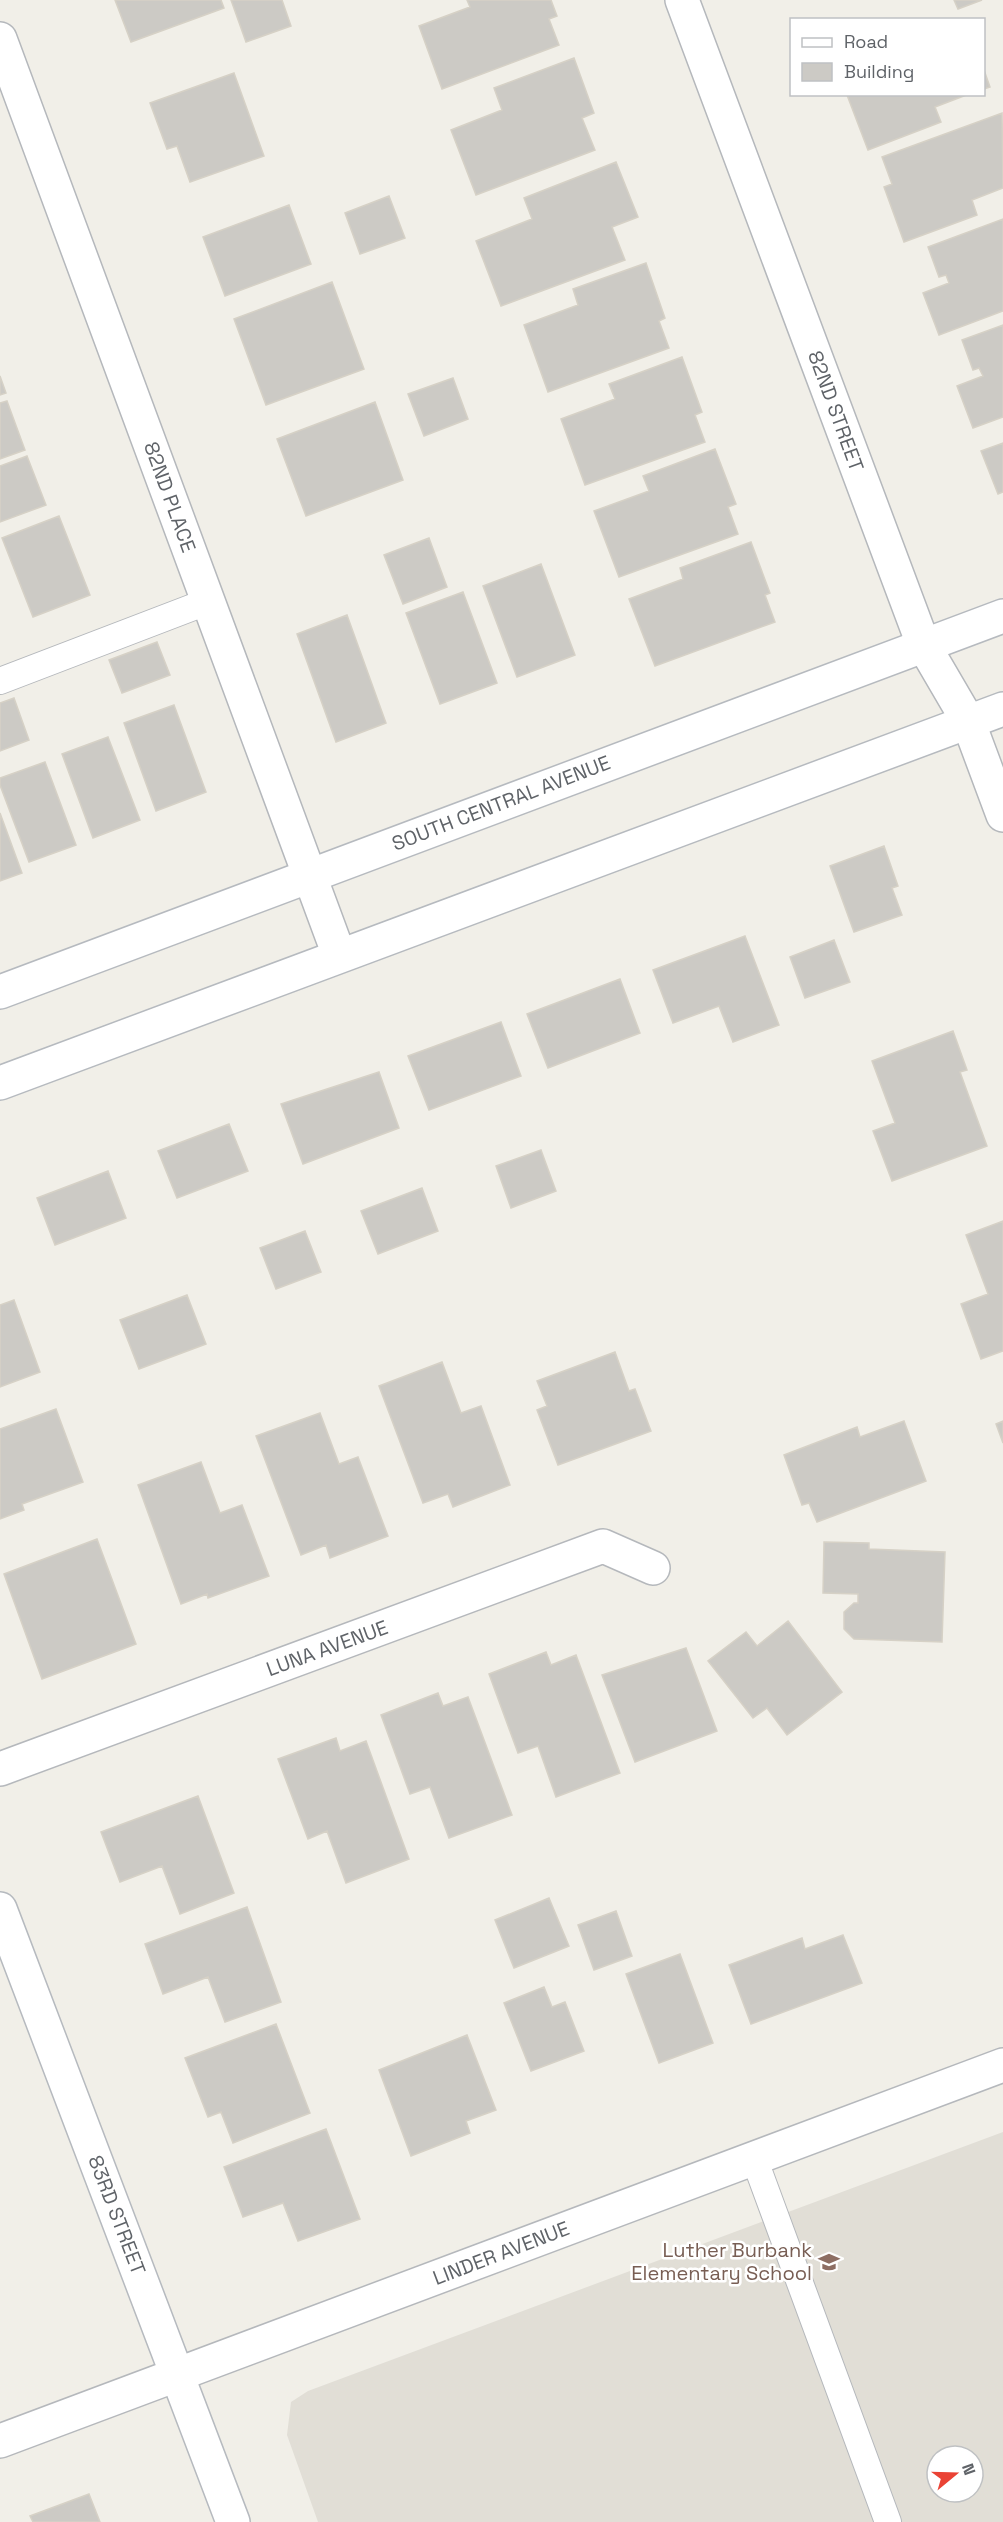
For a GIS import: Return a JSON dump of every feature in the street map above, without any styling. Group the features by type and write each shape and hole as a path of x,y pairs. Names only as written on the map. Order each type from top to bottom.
{"street":[{"name":"82ND STREET","path":"682,0 923,644 968,721 1003,815"},
{"name":"82ND PLACE","path":"0,39 339,954"},
{"name":"SOUTH CENTRAL AVENUE","path":"0,992 923,644 1003,616"},
{"path":"0,1083 339,954 1003,708"},
{"name":"LUNA AVENUE","path":"0,1769 603,1546 653,1568"},
{"name":"83RD STREET","path":"0,1909 233,2522"},
{"name":"LINDER AVENUE","path":"0,2441 1002,2067"}],"lane":[{"path":"0,681 209,601"},
{"path":"754,2158 888,2522"}],"shaded area":[{"name":"Luther Burbank Elementary School","path":"1003,2132 1003,2522 318,2522 287,2435 291,2402 308,2391"}],"building":[{"path":"115,0 221,0 224,8 131,42"},
{"path":"231,0 282,0 291,26 246,42"},
{"path":"467,0 551,0 557,16 549,19 559,45 442,89 419,26 470,7"},
{"path":"954,0 982,0 958,9"},
{"path":"574,58 594,113 582,118 595,150 476,195 451,130 502,110 494,88"},
{"path":"234,73 264,156 190,182 177,146 167,149 150,103"},
{"path":"985,73 990,87 985,89"},
{"path":"847,96 964,96 935,107 941,122 868,150"},
{"path":"1002,113 1003,188 972,200 977,215 904,242 884,187 892,184 882,157"},
{"path":"616,162 638,217 612,227 625,260 501,306 476,241 532,219 524,198"},
{"path":"389,196 405,238 360,254 345,213"},
{"path":"289,205 311,264 225,296 203,237"},
{"path":"1003,219 1003,311 939,335 923,293 949,283 946,275 939,277 928,247"},
{"path":"646,263 665,318 659,321 669,348 548,392 524,325 578,305 573,289"},
{"path":"332,282 364,369 266,405 234,319"},
{"path":"1003,325 1003,417 973,428 957,386 983,376 979,368 973,370 962,340"},
{"path":"682,357 702,412 695,415 705,442 585,485 561,419 615,399 609,384"},
{"path":"0,376 6,393 0,395"},
{"path":"453,378 468,419 424,436 408,394"},
{"path":"7,401 25,450 0,459 0,403"},
{"path":"375,402 403,480 306,516 277,439"},
{"path":"1003,443 1003,492 998,494 981,451"},
{"path":"715,449 736,504 728,507 738,534 619,577 594,511 649,491 643,476"},
{"path":"27,456 46,505 0,522 0,466"},
{"path":"59,516 90,595 33,617 2,538"},
{"path":"429,538 447,587 403,604 384,555"},
{"path":"751,542 770,593 765,595 775,622 655,666 629,599 683,579 680,568"},
{"path":"541,564 575,655 517,677 483,586"},
{"path":"463,592 497,683 440,704 406,613"},
{"path":"347,615 386,723 336,742 297,634"},
{"path":"157,642 170,675 122,693 109,660"},
{"path":"14,698 29,740 0,751 0,703"},
{"path":"174,705 206,792 156,811 124,723"},
{"path":"108,737 140,820 93,838 62,754"},
{"path":"45,762 76,845 29,862 0,785 0,778"},
{"path":"0,813 22,873 0,881"},
{"path":"884,846 898,886 892,888 902,915 854,932 830,866"},
{"path":"745,936 779,1025 733,1042 719,1006 673,1023 653,970"},
{"path":"834,940 850,982 805,998 790,957"},
{"path":"620,979 640,1033 548,1068 527,1014"},
{"path":"501,1022 521,1076 429,1110 408,1056"},
{"path":"953,1031 967,1070 960,1072 987,1146 892,1181 873,1131 895,1123 872,1061"},
{"path":"379,1072 399,1128 303,1164 281,1104"},
{"path":"229,1124 248,1171 177,1198 158,1151"},
{"path":"541,1150 556,1191 511,1208 496,1166"},
{"path":"108,1171 126,1218 55,1245 37,1198"},
{"path":"422,1188 438,1231 378,1254 361,1211"},
{"path":"1003,1221 1003,1351 981,1359 961,1304 988,1294 966,1235"},
{"path":"305,1231 321,1272 276,1289 260,1248"},
{"path":"187,1295 206,1344 139,1369 120,1320"},
{"path":"14,1300 40,1372 0,1387 0,1305"},
{"path":"615,1352 629,1391 635,1389 651,1431 558,1465 537,1410 547,1406 537,1381"},
{"path":"442,1362 461,1413 481,1406 510,1485 453,1507 448,1494 423,1503 379,1386"},
{"path":"56,1409 83,1482 22,1504 24,1510 0,1519 0,1429"},
{"path":"320,1413 339,1464 358,1457 388,1536 330,1558 326,1545 301,1555 256,1436"},
{"path":"904,1421 926,1481 817,1522 809,1503 802,1505 784,1455 857,1427 860,1437"},
{"path":"1003,1421 1003,1443 996,1424"},
{"path":"201,1462 220,1513 242,1505 269,1576 208,1598 207,1594 181,1604 138,1485"},
{"path":"97,1539 136,1644 42,1679 4,1574"},
{"path":"824,1542 869,1543 869,1549 945,1552 942,1642 854,1639 844,1629 844,1612 854,1603 858,1603 858,1594 823,1593"},
{"path":"788,1621 842,1692 787,1735 767,1708 753,1718 708,1661 746,1632 757,1646"},
{"path":"686,1648 717,1731 635,1762 602,1675"},
{"path":"546,1652 551,1665 576,1655 620,1773 556,1797 538,1746 518,1753 489,1674"},
{"path":"438,1693 443,1706 468,1697 512,1815 449,1838 430,1787 410,1794 381,1715"},
{"path":"336,1738 340,1751 366,1741 409,1859 346,1883 327,1831 308,1839 278,1759"},
{"path":"198,1796 234,1893 180,1914 162,1866 120,1882 101,1832"},
{"path":"549,1898 569,1946 514,1968 495,1920"},
{"path":"247,1907 281,2002 225,2022 208,1977 163,1994 145,1944"},
{"path":"616,1911 632,1956 594,1970 578,1925"},
{"path":"843,1935 862,1983 751,2024 729,1965 802,1938 805,1949"},
{"path":"680,1954 713,2043 659,2063 626,1974"},
{"path":"544,1987 552,2007 565,2002 584,2051 531,2071 504,2003"},
{"path":"276,2024 310,2113 233,2143 221,2112 208,2117 185,2058"},
{"path":"467,2035 496,2110 466,2121 470,2133 411,2156 379,2070"},
{"path":"326,2129 360,2219 298,2241 283,2203 243,2217 224,2167"},
{"path":"89,2494 100,2522 33,2522 30,2516"}],"place":[{"name":"Luther Burbank Elementary School","path":"829,2262"}]}
